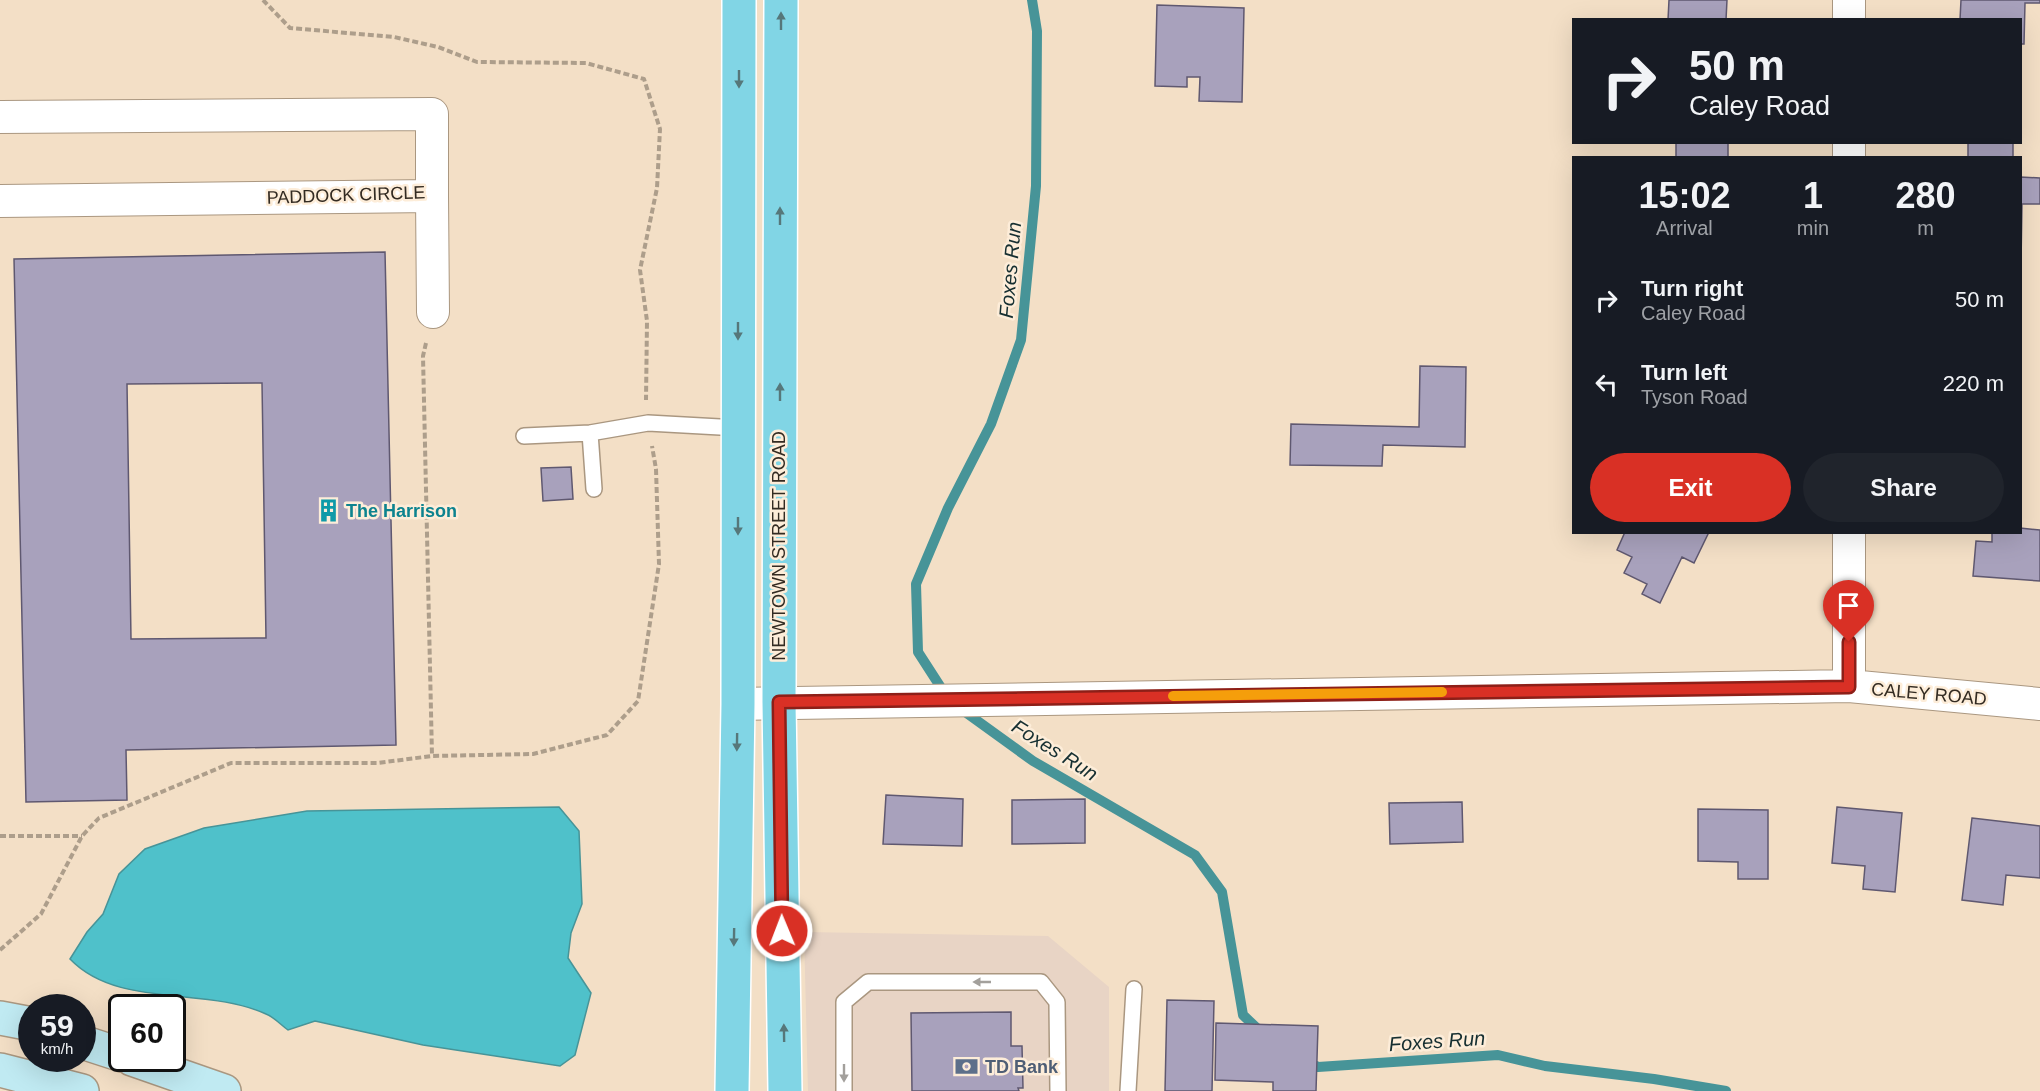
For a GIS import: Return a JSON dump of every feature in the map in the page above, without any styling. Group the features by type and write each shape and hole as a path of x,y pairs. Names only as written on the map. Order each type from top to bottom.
{"main road":[{"path":"732,1091 738,704 739,0"},
{"name":"NEWTOWN STREET ROAD","path":"781,0 779,702 785,1091"},
{"path":"0,1018 18,1021"},
{"path":"0,1070 82,1091"},
{"path":"169,1072 224,1091"}],"street":[{"path":"1849,0 1849,18"},
{"name":"PADDOCK CIRCLE","path":"0,117 432,114 432,196 0,201"},
{"path":"432,196 433,312"},
{"path":"1849,534 1849,687"},
{"name":"CALEY ROAD","path":"738,704 1849,687 2040,704"}],"lane":[{"path":"524,436 590,433 648,423 738,428"},
{"path":"590,433 594,489"},
{"path":"844,1091 844,1002 868,982 1041,982 1057,1002 1058,1091"},
{"path":"1128,1091 1134,989"}],"path":[{"path":"0,950 41,914 82,836 99,818 231,763 377,763 432,756 533,754 607,735 638,701 659,564 656,469 646,406 647,321 640,270 657,188 660,129 644,79 586,63 477,62 438,47 394,37 290,28 263,0"},
{"path":"432,756 423,356 433,312"},
{"path":"0,836 82,836"}],"shaded area":[{"path":"804,932 1048,936 1109,987 1109,1091 808,1091"}],"water":[{"path":"559,807 579,831 582,904 571,933 568,958 591,993 575,1055 560,1066 423,1045 315,1021 288,1030 269,1015 242,1006 186,998 186,994 156,994 112,985 90,975 70,959 87,932 103,914 119,874 145,849 204,828 307,811"}],"building":[{"path":"1669,0 1727,0 1726,18 1668,18"},
{"path":"1961,0 2040,0 2040,3 2025,3 2024,44 2022,44 2022,18 1960,18"},
{"path":"1157,5 1244,8 1242,102 1199,101 1200,77 1187,77 1187,87 1155,86"},
{"path":"1676,144 1728,144 1728,156 1676,156"},
{"path":"1968,144 2013,144 2013,156 1968,156"},
{"path":"2022,177 2040,178 2040,204 2022,204"},
{"name":"The Harrison","path":"385,252 396,745 126,750 127,800 26,802 14,259","holes":["262,383 266,638 131,639 127,384"]},
{"path":"1420,366 1466,367 1465,447 1383,445 1382,466 1290,465 1291,424 1419,427"},
{"path":"571,467 573,499 543,501 541,468"},
{"path":"2022,528 2040,530 2040,581 1973,576 1976,541 1992,542 1992,534 2022,534"},
{"path":"1624,534 1708,534 1694,563 1682,557 1660,603 1642,594 1647,584 1624,573 1632,557 1617,550"},
{"path":"886,795 963,799 962,846 883,844"},
{"path":"1085,799 1085,843 1012,844 1012,800"},
{"path":"1462,802 1463,842 1390,844 1389,803"},
{"path":"1837,807 1902,813 1895,892 1863,889 1865,866 1832,863"},
{"path":"1698,809 1768,810 1768,879 1738,879 1738,862 1698,861"},
{"path":"1972,818 2040,826 2040,878 2006,875 2003,905 1962,900"},
{"path":"1167,1000 1214,1001 1212,1091 1165,1091"},
{"name":"TD Bank","path":"1011,1012 1011,1046 1022,1046 1023,1088 1018,1088 1019,1091 912,1091 911,1013"},
{"path":"1216,1023 1318,1026 1316,1091 1273,1091 1273,1082 1215,1080"}],"waterway":[{"name":"Foxes Run","path":"947,697 918,652 916,584 948,508 991,424 1021,340 1036,186 1037,31 1032,0"},
{"name":"Foxes Run","path":"961,709 1033,761 1195,855 1222,892 1243,1015 1262,1033"},
{"name":"Foxes Run","path":"1306,1061 1318,1067 1498,1055 1545,1066 1654,1079 1726,1091"}],"slow traffic":[{"path":"1173,696 1442,692"}],"place":[{"name":"The Harrison","path":"328,511"},
{"name":"TD Bank","path":"967,1067"}],"route":[{"path":"782,931 779,702 1849,687 1849,642"}]}
